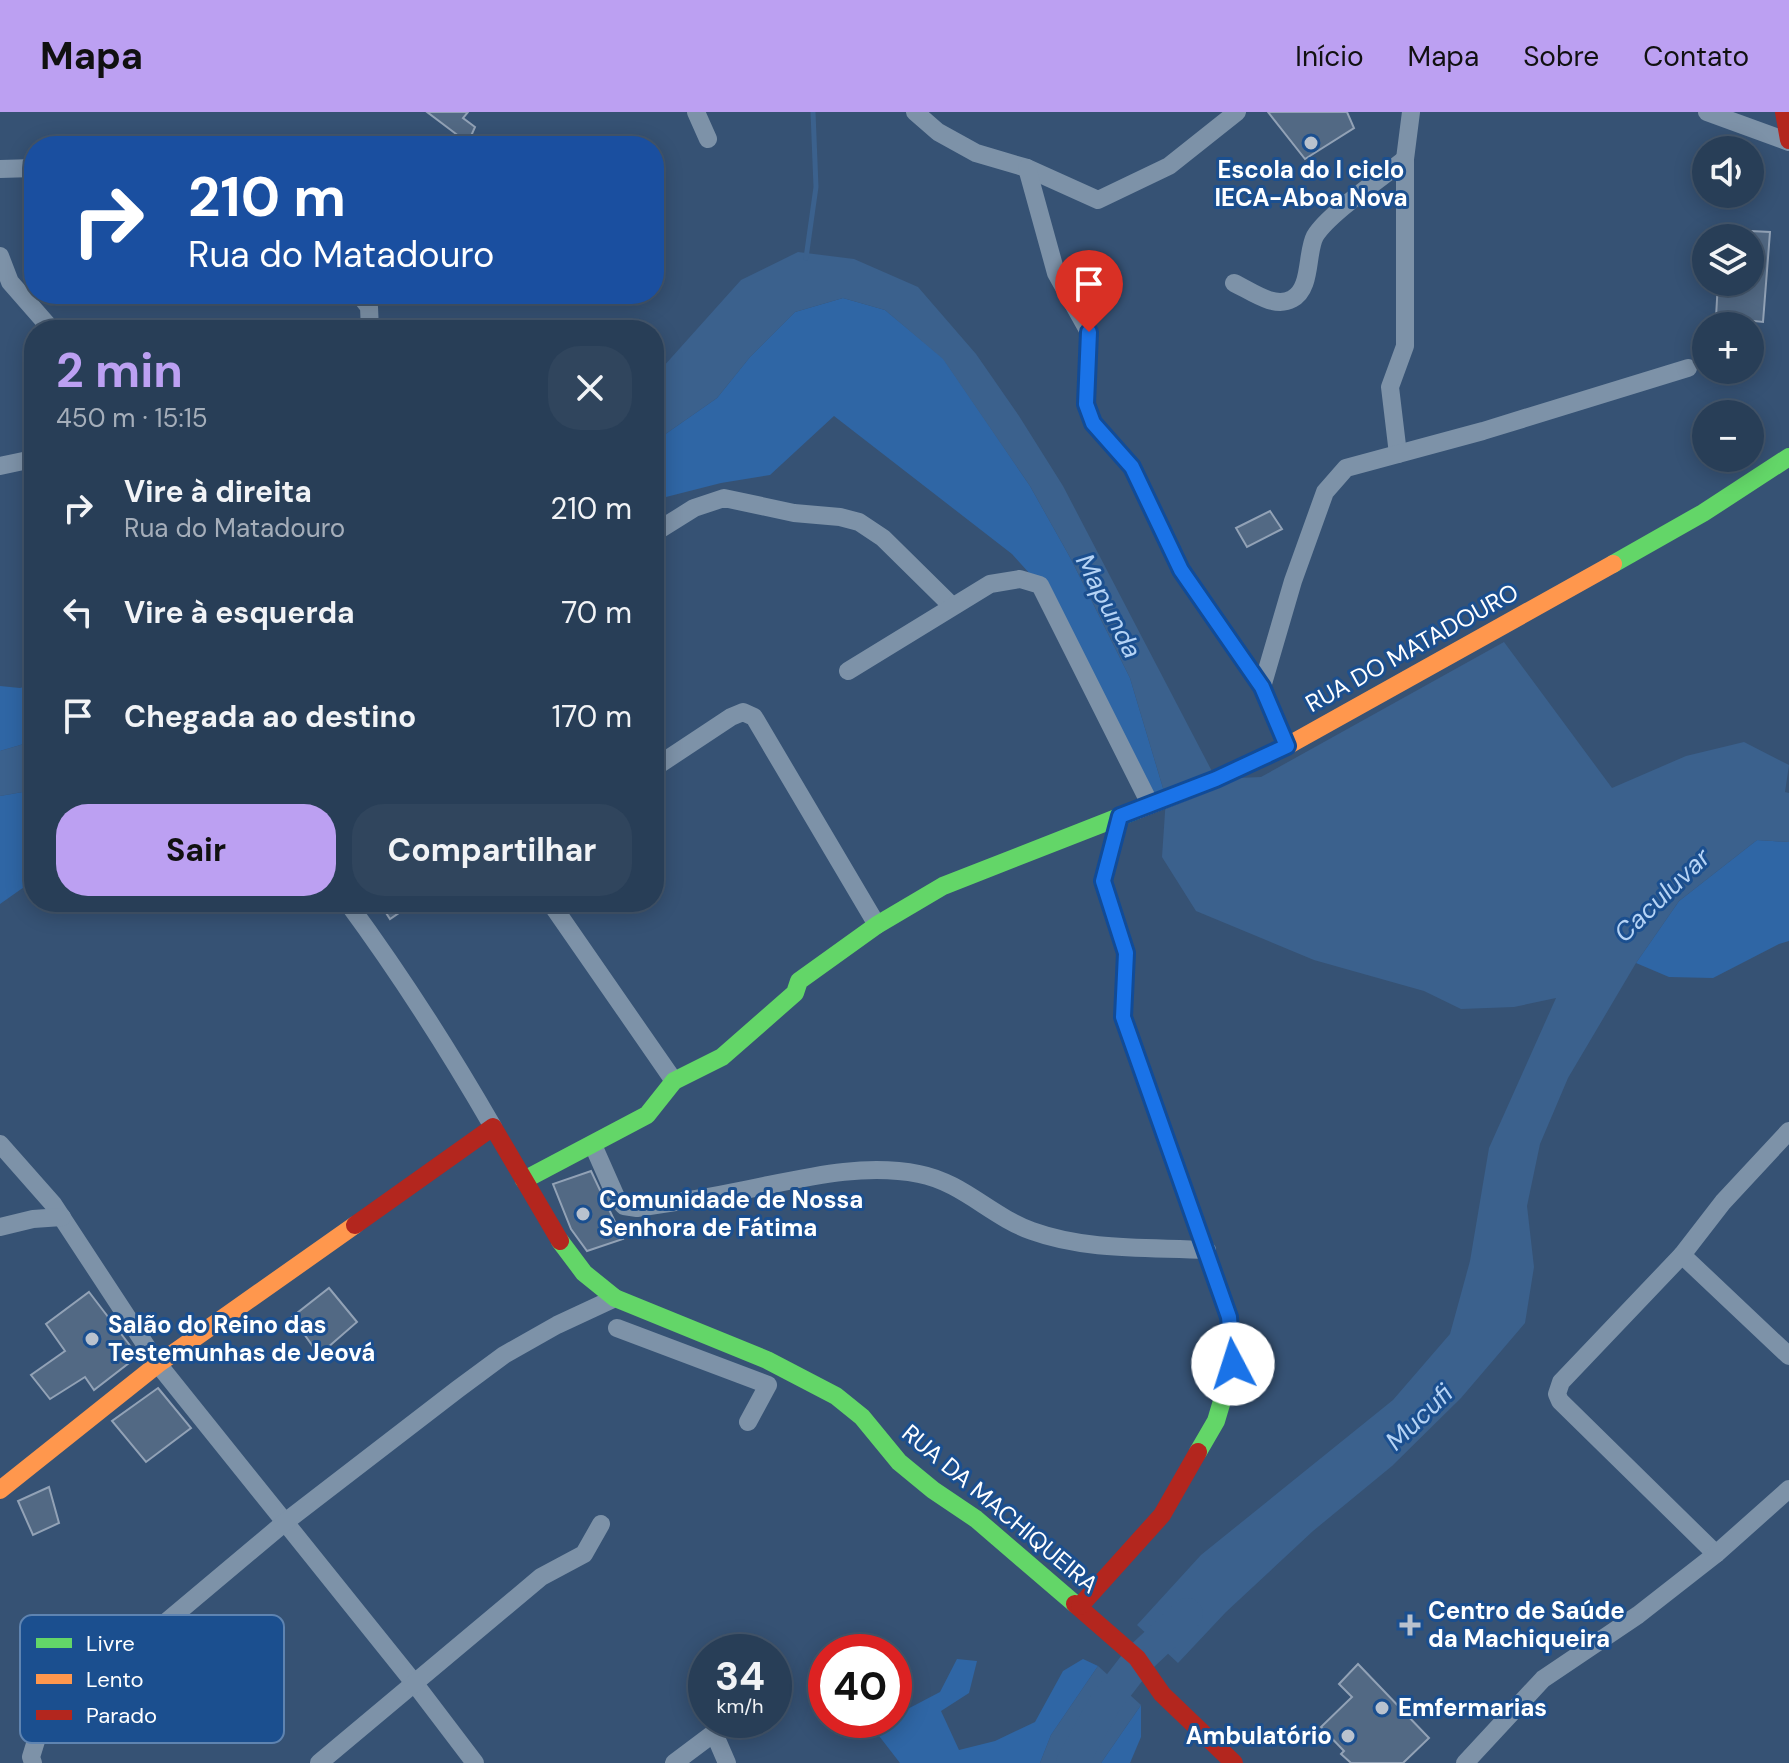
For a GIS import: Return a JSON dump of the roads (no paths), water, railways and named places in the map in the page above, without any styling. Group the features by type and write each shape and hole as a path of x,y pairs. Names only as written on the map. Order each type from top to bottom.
{"street":[{"path":"696,112 708,139"},
{"path":"915,112 938,132 976,153 1027,168 1098,200 1169,166 1237,112"},
{"path":"1707,112 1789,141 1784,112"},
{"path":"1398,454 1390,387 1405,346 1406,116"},
{"path":"1234,283 1275,303 1292,299 1300,291 1313,239 1324,225 1405,159"},
{"path":"0,169 24,168"},
{"path":"1027,168 1056,273 1089,332 1086,404 1093,423 1132,467 1181,570 1262,687 1287,746"},
{"path":"0,256 10,282 24,298"},
{"path":"29,304 43,320"},
{"path":"1262,687 1293,581 1325,492 1346,468 1483,431 1688,368"},
{"name":"RUA DO MATADOURO","path":"524,1180 647,1115 674,1081 722,1057 795,993 799,981 877,925 943,886 1216,779 1287,746 1703,513 1789,457"},
{"path":"0,466 24,461"},
{"path":"664,527 694,508 724,498 794,513 859,522 883,538 952,606"},
{"path":"848,671 990,584 1020,579 1040,585 1158,801"},
{"path":"664,761 731,717 743,712 754,717 877,925"},
{"path":"1080,1606 1162,1515 1216,1421 1233,1364 1229,1317 1123,1017 1126,953 1103,881 1120,816"},
{"name":"RUA DA MACHIQUEIRA","path":"354,912 456,1062 565,1250 584,1273 615,1298 767,1360 836,1396 862,1417 899,1462 976,1519 1137,1658 1162,1694 1234,1763"},
{"path":"557,912 674,1081"},
{"path":"0,1490 158,1364 493,1127"},
{"path":"1716,1554 1560,1401 1557,1394 1561,1382 1682,1255 1723,1202 1789,1131"},
{"path":"0,1144 53,1204 158,1364 475,1763"},
{"path":"593,1145 616,1197 624,1206 637,1208 814,1175 867,1171 916,1173 940,1179 1030,1231 1075,1243 1207,1250"},
{"path":"0,1227 33,1219 62,1217"},
{"path":"1682,1255 1789,1356"},
{"path":"174,1615 284,1523 504,1355 557,1325 615,1298"},
{"path":"617,1328 768,1385 748,1422"},
{"path":"1465,1763 1543,1679 1638,1615 1716,1554 1789,1489"},
{"path":"319,1763 541,1577 584,1554 601,1524"},
{"path":"674,1763 714,1733 727,1763"},
{"path":"33,1763 31,1757 35,1743"}],"water":[{"path":"798,252 854,259 918,287 976,354 1063,486 1216,779 1261,777 1504,642 1612,788 1686,756 1744,742 1789,765 1785,792 1789,793 1789,842 1757,840 1679,901 1636,963 1568,1078 1540,1144 1527,1206 1534,1267 1525,1323 1461,1398 1392,1466 1313,1531 1226,1612 1178,1663 1137,1625 1201,1555 1393,1400 1450,1334 1470,1261 1489,1148 1556,998 1514,1007 1461,1009 1424,991 1314,960 1196,911 1162,857 1166,798 1130,678 1071,559 1030,486 943,359 885,310 843,298 795,312 750,357 717,398 664,435 664,366 741,280"},
{"path":"24,744 24,792 0,796 0,751"},
{"path":"1098,1666 1141,1705 1101,1763 1040,1763 1051,1735"}],"waterway":[{"path":"806,258 816,187 813,112"},
{"name":"Mucufi","path":"1072,1763 1105,1703 1139,1659 1187,1614"}],"place":[{"name":"Escola do I ciclo IECA-Aboa Nova","path":"1311,143"},
{"name":"Comunidade de Nossa Senhora de Fátima","path":"583,1214"},
{"name":"Salão do Reino das Testemunhas de Jeová","path":"92,1339"},
{"name":"Centro de Saúde da Machiqueira","path":"1410,1625"},
{"name":"Emfermarias","path":"1382,1708"},
{"name":"Ambulatório","path":"1348,1736"}],"water label":[{"name":"Mapunda","path":"1109,606"},
{"name":"Caculuvar","path":"1662,895"}]}
